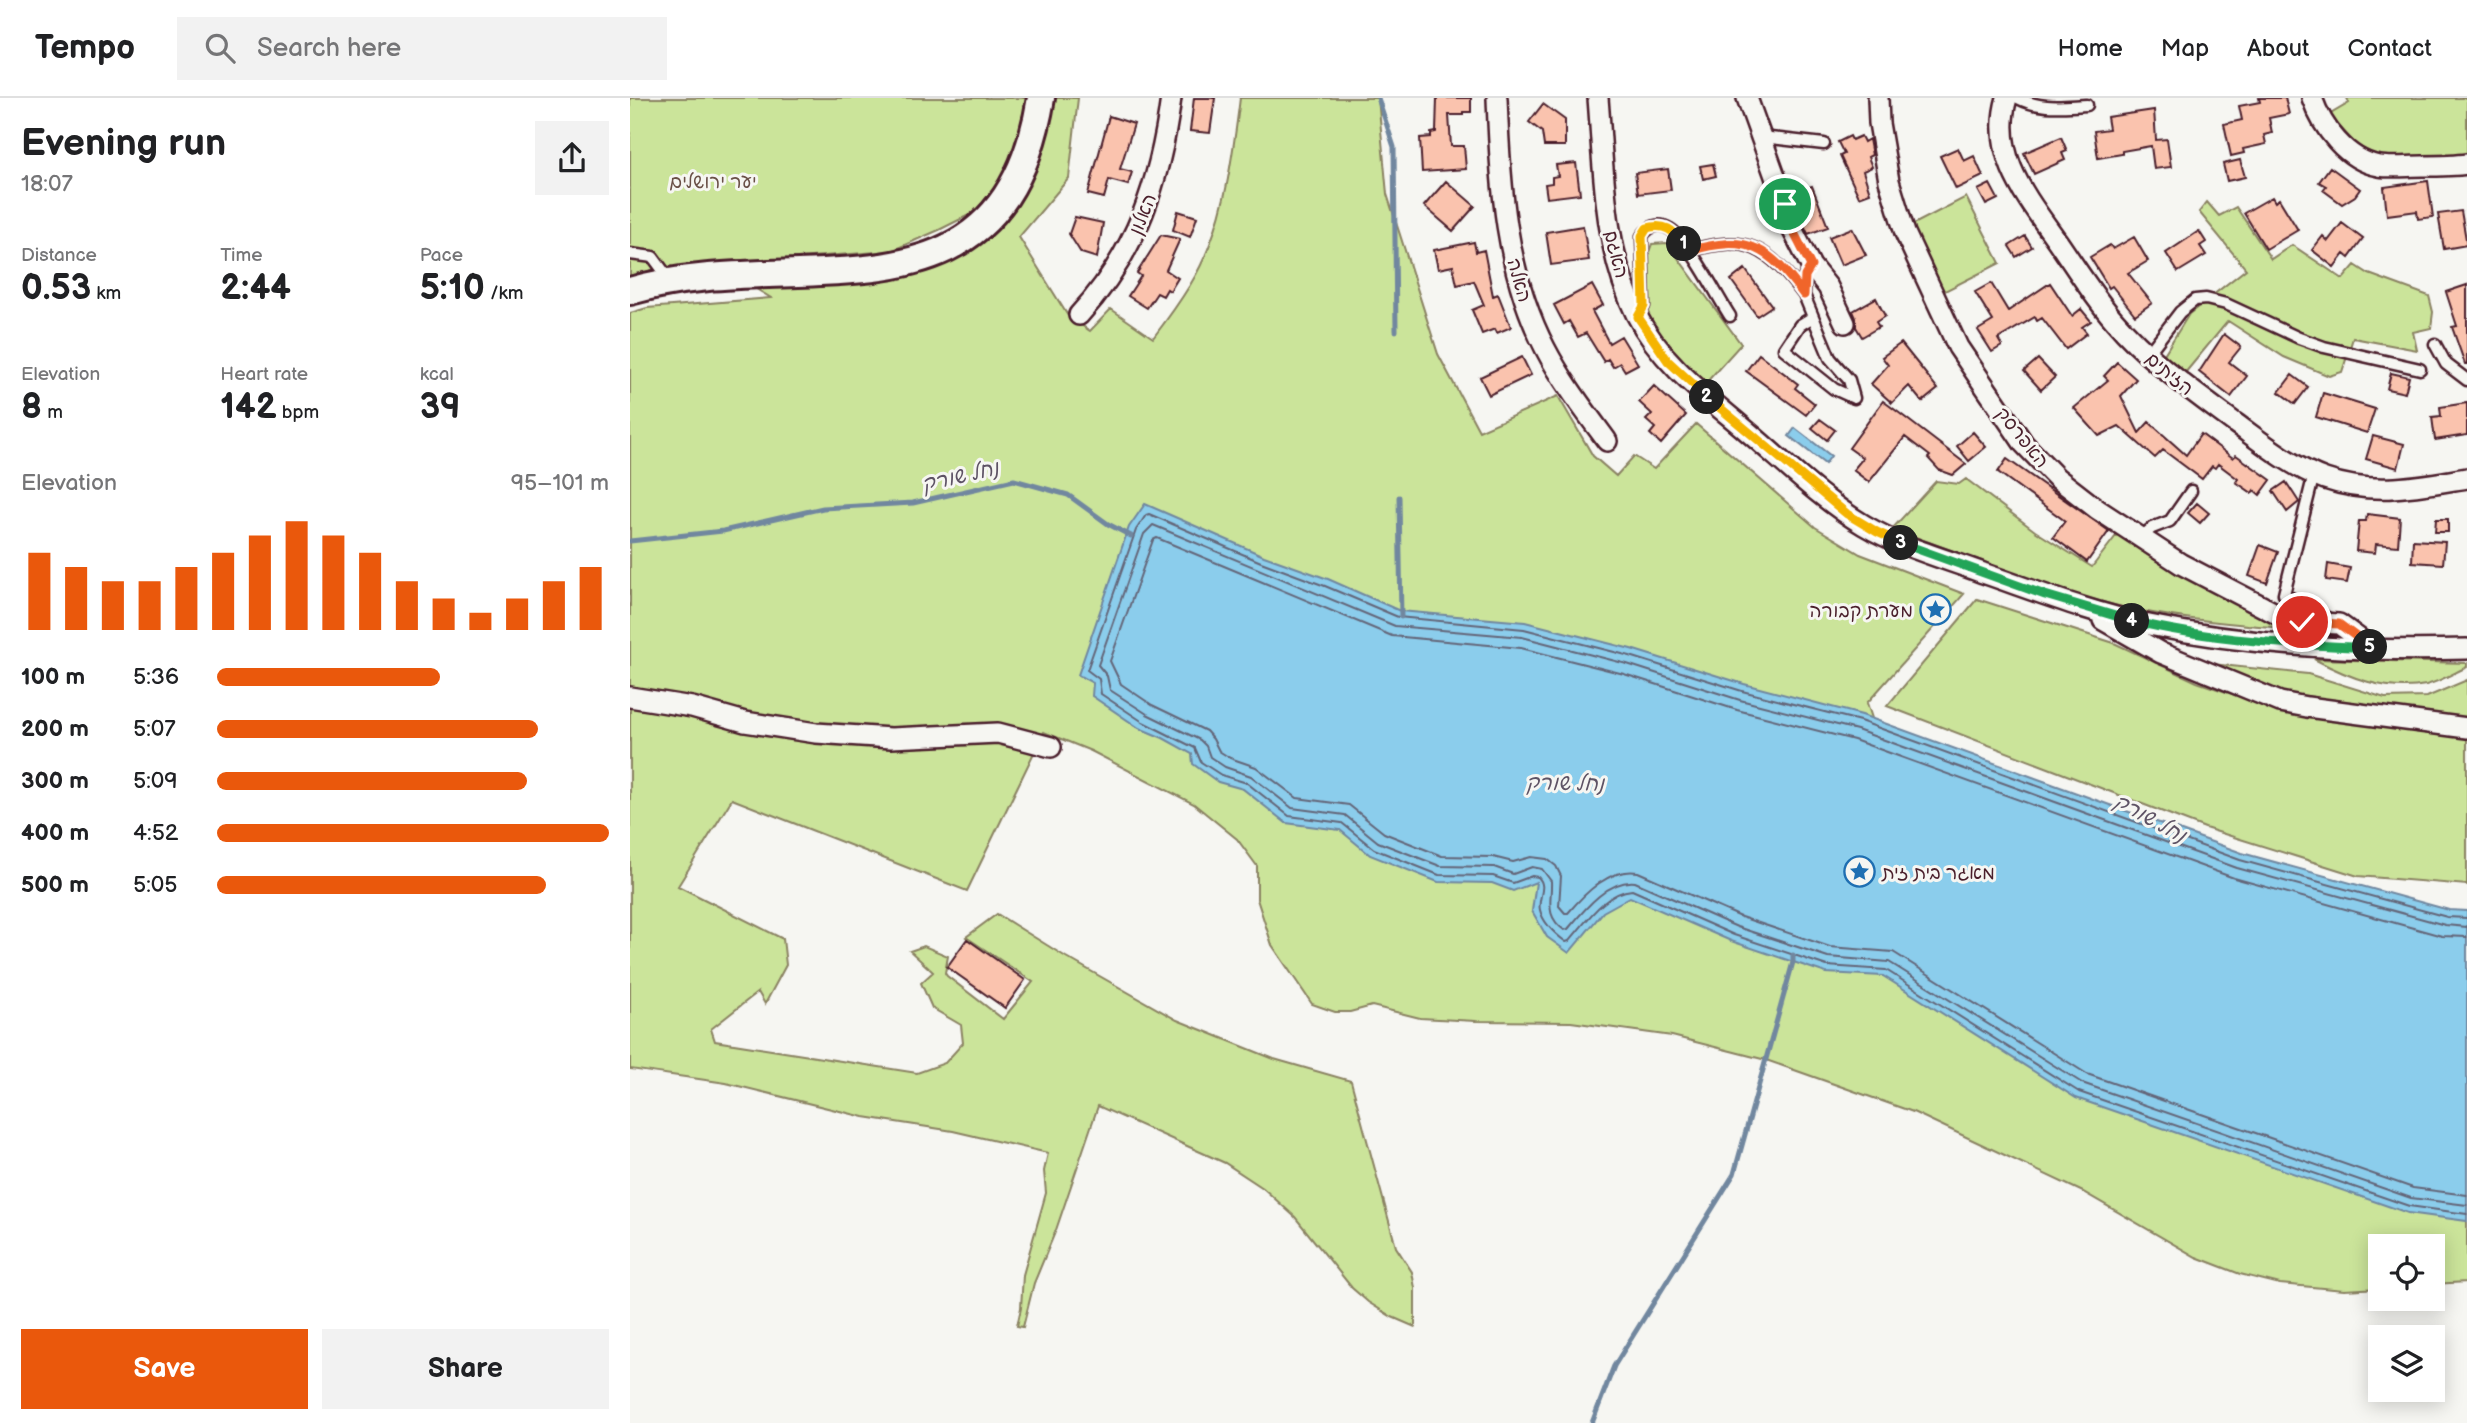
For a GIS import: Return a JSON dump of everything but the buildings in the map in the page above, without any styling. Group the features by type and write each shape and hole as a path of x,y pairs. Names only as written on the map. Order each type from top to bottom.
{"main road":[{"path":"630,291 742,275 873,269 906,264 935,254 960,241 982,224 1001,204 1028,154 1041,98"}],"street":[{"name":"האלון","path":"1079,314 1103,289 1142,220 1159,166 1171,98"},
{"name":"האלה","path":"1497,98 1507,227 1524,299 1556,368 1607,441"},
{"name":"האגם","path":"1598,98 1611,237 1622,280 1638,317 1657,348 1686,379 1811,486 1857,521 1898,542 2088,609 2147,625 2205,634 2372,648 2467,649"},
{"path":"1747,98 1790,225 1811,266 1828,288 1845,323"},
{"name":"האפרסק","path":"1878,98 1881,137 1896,205 1919,264 1958,347 2024,444 2040,462 2096,509 2181,564 2277,614 2302,622 2339,624"},
{"name":"הזיתים","path":"2007,98 2003,116 2003,140 2015,181 2105,310 2147,355 2175,379 2264,445 2314,474 2352,487 2397,490 2467,478"},
{"path":"2312,98 2316,110 2333,135 2347,150 2363,161 2391,167 2467,164"},
{"path":"2088,609 2161,653 2280,702 2467,728"},
{"path":"2339,624 2372,648"},
{"path":"630,697 692,707 745,722 816,733 891,738 998,733 1052,747"}],"lane":[{"path":"2018,98 2032,105 2046,107 2087,105"},
{"path":"1761,137 1824,144"},
{"path":"1638,317 1644,306 1642,236 1647,228 1664,226 1673,230 1689,251 1730,316"},
{"path":"1689,251 1723,243 1740,243 1762,251 1786,271 1804,295 1830,358 1849,380 1854,398 1834,390 1784,349 1800,325 1813,317"},
{"path":"630,254 653,257 673,283"},
{"path":"1804,295 1805,276 1811,266"},
{"path":"2147,355 2180,312 2195,300 2206,299 2226,304 2298,338 2324,347 2420,369"},
{"path":"2435,344 2446,364 2467,380"},
{"path":"2314,474 2284,594 2339,624"},
{"path":"2140,538 2152,528 2170,521 2191,491"}],"green space":[{"name":"יער ירושלים","path":"630,98 1030,98 1005,175 975,212 939,230 891,251 677,267 630,279"},
{"path":"1049,98 1078,98 1069,178 1019,237 1068,316 1090,331 1111,309 1153,338 1190,285 1211,241 1230,170 1240,98 1378,98 1387,194 1438,354 1479,431 1558,396 1593,456 1616,476 1634,456 1654,469 1696,424 1815,527 1860,554 1964,594 1867,703 1929,893 2467,1127 2467,1282 2445,1283 2445,1234 2368,1234 2368,1289 2344,1290 2280,1284 2240,1274 2196,1257 2083,1192 1913,1112 1766,1060 1672,1036 1571,1022 1420,1018 1372,1006 1350,1012 1335,1012 1312,1004 1272,945 1257,899 1257,866 1237,839 1194,804 1091,751 1044,732 967,891 732,799 678,886 783,939 786,965 765,1004 758,992 711,1029 715,1041 917,1073 945,1063 963,1043 961,1025 932,1008 921,983 933,972 910,951 924,946 948,956 945,973 947,976 1003,1019 1033,982 966,937 997,914 1177,1020 1274,1059 1351,1081 1396,1247 1412,1272 1415,1288 1415,1327 1392,1317 1352,1288 1295,1217 1263,1188 1225,1163 1098,1106 1056,1230 1034,1283 1023,1327 1017,1326 1023,1275 1046,1193 1044,1171 1048,1153 953,1131 864,1117 726,1083 630,1069 630,313 647,308 771,298 743,281 917,270 974,246 1008,215 1026,182"},
{"path":"2347,98 2467,98 2467,156 2377,156 2362,151 2329,115 2349,103"},
{"path":"1966,197 2000,263 1941,293 1910,226"},
{"path":"2207,202 2219,216 2236,207 2271,259 2292,245 2343,279 2355,265 2369,274 2429,296 2433,312 2431,328 2413,332 2417,350 2353,338 2342,372 2329,376 2284,357 2228,321 2185,373 2163,356 2189,314 2246,269 2199,212"},
{"path":"1667,243 1741,344 1704,385 1675,356 1654,329 1647,315 1647,257 1652,244"},
{"path":"1966,479 2035,531 2092,567 2119,532 2304,630 2184,618 2114,605 2030,579 1892,529 1936,481 1959,484"},
{"path":"1977,599 2114,643 2197,682 2288,713 2467,735 2467,885 2358,876 2205,828 1887,706"},
{"path":"2314,659 2467,663 2467,667 2431,684 2396,687 2368,682"},
{"path":"2202,663 2308,674 2385,698 2427,697 2467,680 2467,721 2284,694"}],"water":[{"path":"1795,428 1831,456 1825,464 1789,436"},
{"name":"מאגר בית זית","path":"1145,504 1400,611 1525,622 1631,649 1744,684 1862,715 2242,853 2449,910 2467,911 2467,1221 2408,1213 2076,1098 1883,976 1826,973 1731,941 1630,897 1603,912 1569,953 1547,937 1532,911 1536,882 1513,891 1492,883 1438,882 1370,855 1340,830 1286,823 1243,789 1218,782 1193,764 1192,754 1139,728 1092,696 1093,683 1078,675 1129,527"}],"waterway":[{"path":"1378,98 1394,147 1396,331"},
{"name":"נחל שורק","path":"630,541 723,531 823,508 913,503 1014,480 1068,495 1108,524 1131,536"},
{"path":"1399,497 1401,617"},
{"path":"1592,1423 1614,1366 1734,1174 1793,955"}],"place":[{"name":"מערת קבורה","path":"1936,610"},
{"name":"מאגר בית זית","path":"1859,872"}],"route":[{"path":"1785,204 1790,225 1811,266 1805,276 1804,295 1786,271 1762,251 1740,243 1709,245 1689,251 1673,230 1656,225 1647,228 1642,236 1644,306 1638,317 1657,348 1680,373 1829,500 1857,521 1898,542 2108,615 2147,625 2218,636 2372,648 2339,624 2302,622"}]}
